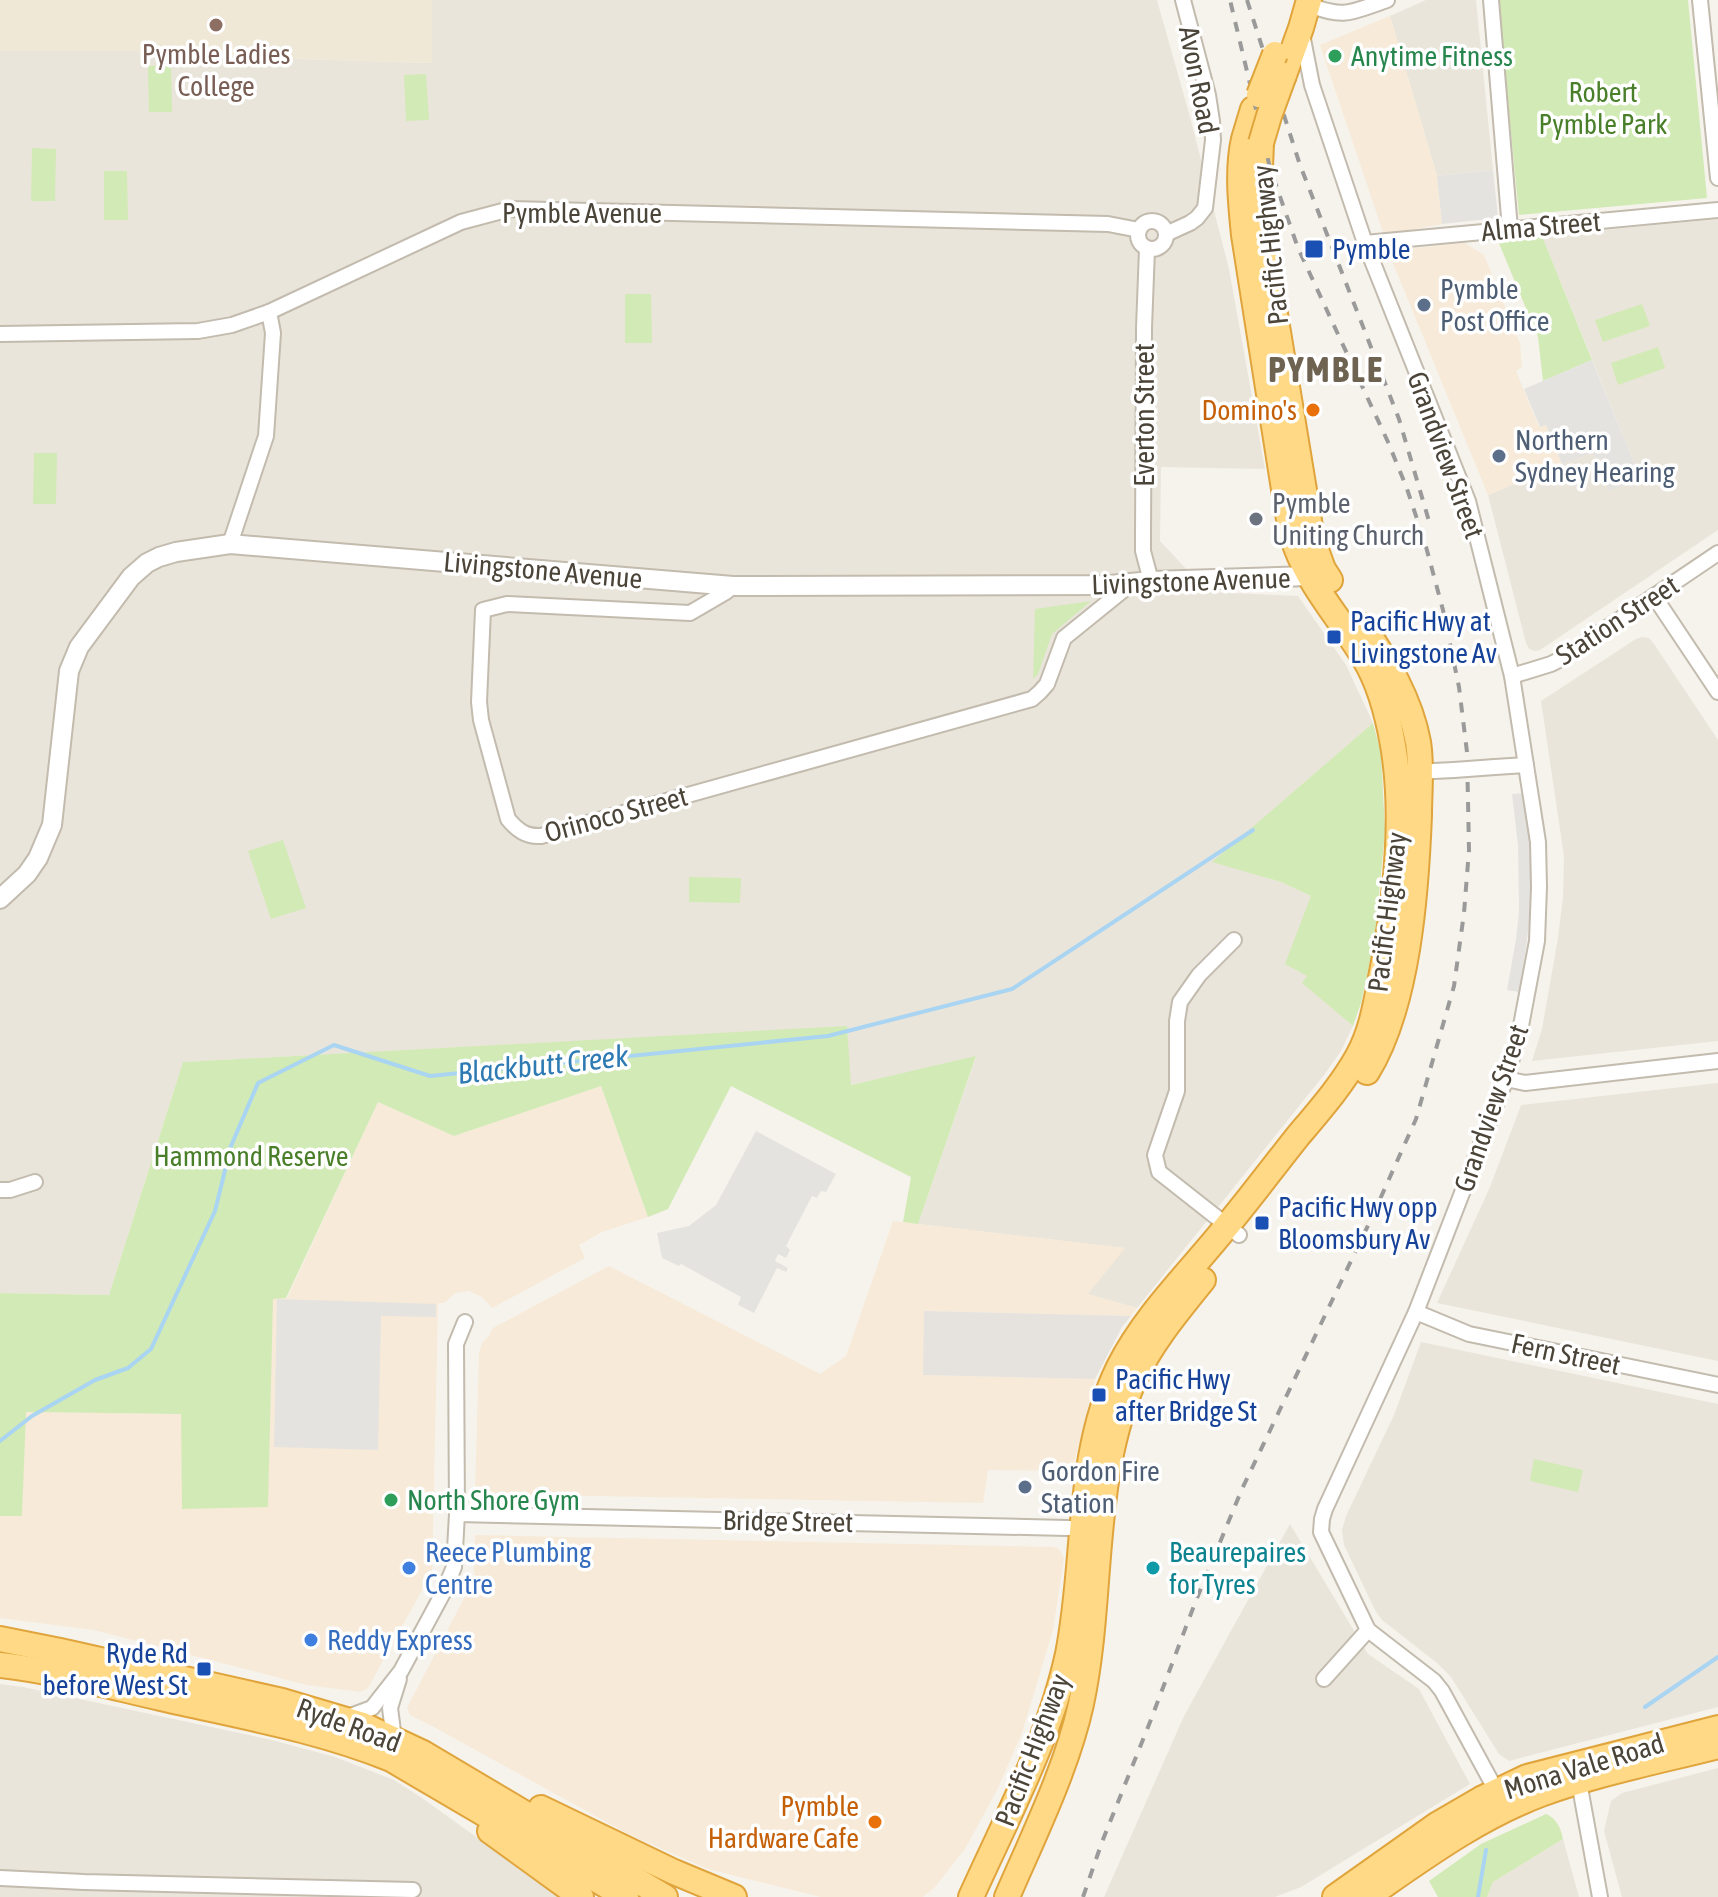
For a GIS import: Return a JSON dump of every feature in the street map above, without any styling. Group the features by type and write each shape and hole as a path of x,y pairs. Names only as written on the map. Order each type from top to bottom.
{"highway":[{"name":"Pacific Highway","path":"971,1897 1043,1734 1067,1658 1076,1608 1082,1528 1093,1449 1119,1368 1157,1309 1233,1230 1356,1088 1386,1034 1405,960 1418,843 1408,773 1418,742 1399,685 1384,657 1341,598 1316,573 1292,536 1244,235 1241,164 1244,141 1253,109 1301,28 1303,2"},
{"name":"Pacific Highway","path":"1303,2 1289,16 1261,143 1259,191 1266,259 1316,573"},
{"name":"Pacific Highway","path":"1007,1897 1042,1817 1081,1704 1112,1447 1135,1379 1233,1230"},
{"name":"Ryde Road","path":"0,1639 268,1698 344,1718 626,1897"},
{"name":"Ryde Road","path":"0,1665 41,1671 343,1741 423,1753 665,1897"},
{"name":"Mona Vale Road","path":"1367,1897 1438,1824 1481,1799 1527,1777 1718,1728"},
{"name":"Mona Vale Road","path":"1335,1897 1404,1859 1539,1795 1718,1746"},
{"path":"393,1749 581,1897"},
{"path":"423,1753 674,1872 734,1897"},
{"path":"953,1897 990,1855"},
{"path":"1313,1897 1404,1859"},
{"path":"1384,1897 1404,1859"}],"street":[{"name":"Avon Road","path":"1166,234 1190,223 1205,208 1213,140 1208,95 1183,0"},
{"path":"1303,2 1340,14 1387,0"},
{"path":"1491,0 1510,229"},
{"path":"1700,0 1718,178"},
{"name":"Grandview Street","path":"1301,28 1312,85 1365,243 1468,501 1512,676 1538,842 1539,887 1537,941 1520,1031 1506,1079 1416,1312 1322,1519 1321,1532 1368,1630 1434,1681 1442,1691 1497,1792"},
{"path":"1279,64 1290,74 1312,85"},
{"name":"Pymble Avenue","path":"0,334 198,331 232,325 269,312 461,222 510,209 1108,224 1139,230 1144,224 1155,222 1162,226 1166,234"},
{"name":"Alma Street","path":"1365,243 1718,210"},
{"path":"1139,230 1139,239 1147,249 1161,246 1166,234"},
{"name":"Everton Street","path":"1147,249 1143,551 1151,581"},
{"path":"230,544 266,436 273,333 269,312"},
{"name":"Livingstone Avenue","path":"0,899 27,874 38,858 52,825 69,671 79,647 131,577 147,563 176,552 230,544 733,586 1072,586 1316,573"},
{"name":"Station Street","path":"1512,676 1551,664 1718,553"},
{"name":"Orinoco Street","path":"733,586 690,613 507,604 483,610 481,720 508,819 514,826 522,832 541,836 1032,699 1047,684 1064,638 1132,583"},
{"path":"1654,596 1718,692"},
{"path":"1408,773 1526,765"},
{"path":"1233,1230 1159,1172 1155,1155 1177,1091 1180,1002 1199,975 1234,940"},
{"path":"1506,1079 1525,1083 1718,1061"},
{"path":"0,1190 35,1182"},
{"name":"Fern Street","path":"1416,1312 1469,1334 1718,1385"},
{"path":"344,1718 372,1708 401,1671 454,1567 457,1514 456,1344 465,1322"},
{"path":"1082,1528 1104,1498"},
{"name":"Bridge Street","path":"457,1514 1082,1528"},
{"path":"1324,1679 1368,1630"},
{"path":"393,1749 390,1708 401,1671"},
{"path":"1579,1782 1600,1897"},
{"path":"0,1878 192,1890 413,1890"}],"shaded area":[{"name":"Pymble Ladies College","path":"0,0 432,0 432,63 203,56 202,51 0,51"},
{"path":"432,0 1157,0 1229,269 1265,469 1161,467 1160,541 1208,592 1298,596 1346,665 1373,723 1213,862 1281,882 1311,896 1308,976 1303,983 1353,1026 1341,1051 1324,1075 1137,1308 1087,1294 1124,1248 918,1224 976,1057 850,1085 847,1027 183,1062 109,1295 0,1293 0,51 202,51 203,56 431,63"},
{"path":"1426,0 1476,0 1493,170 1437,176 1390,16"},
{"path":"1390,16 1437,176 1442,224 1384,235 1320,45"},
{"path":"1493,170 1498,218 1442,224 1437,176"},
{"path":"1718,219 1718,530 1540,650 1529,649 1488,495 1593,451 1640,477 1542,236"},
{"path":"1465,243 1484,255 1520,344 1522,367 1516,371 1539,427 1546,425 1562,464 1488,495 1388,251"},
{"path":"1592,360 1640,477 1609,491 1593,452 1562,464 1546,425 1540,427 1524,389"},
{"path":"1642,637 1649,638 1654,644 1718,740 1718,1041 1532,1061 1542,1029 1563,897 1564,856 1541,701"},
{"path":"1524,793 1531,848 1531,909 1520,992 1507,990 1519,912 1518,845 1512,794"},
{"path":"1718,1083 1718,1361 1437,1303 1490,1187 1521,1105"},
{"path":"601,1086 648,1217 602,1232 579,1245 585,1258 492,1308 482,1297 469,1291 455,1293 444,1303 438,1303 432,1572 368,1688 360,1692 307,1685 94,1630 0,1618 0,1516 22,1516 25,1412 181,1414 273,1298 287,1298 378,1102 454,1136"},
{"path":"756,1131 836,1174 826,1192 821,1191 817,1198 812,1196 786,1246 790,1250 786,1258 778,1254 775,1261 788,1268 786,1272 777,1268 754,1313 738,1305 741,1297 681,1264 679,1266 662,1258 657,1233 689,1226 716,1205"},
{"path":"893,1221 1125,1248 1088,1294 1137,1308 1131,1316 925,1311 923,1375 1095,1379 1072,1471 988,1470 983,1503 475,1494 479,1353 493,1328 609,1266 820,1374 846,1356"},
{"path":"277,1299 436,1304 436,1317 381,1316 378,1450 274,1447"},
{"path":"924,1311 1131,1316 1095,1379 923,1375"},
{"path":"1421,1342 1718,1404 1718,1707 1509,1761 1499,1754 1451,1677 1382,1620 1344,1545 1342,1530 1394,1415"},
{"path":"1290,1524 1368,1654 1419,1689 1470,1784 1301,1887 1275,1897 1104,1897 1184,1716"},
{"path":"475,1535 1053,1547 1059,1549 1064,1558 1053,1630 1022,1733 997,1790 965,1849 923,1897 821,1897 708,1869 628,1834 410,1715 407,1708 474,1579"},
{"path":"0,1684 272,1740 335,1757 394,1780 560,1897 0,1897"},
{"path":"1718,1768 1718,1897 1622,1897 1604,1831 1611,1801 1622,1793"},
{"path":"1563,1839 1579,1897 1487,1897 1493,1882"}],"green space":[{"name":"Robert Pymble Park","path":"1498,0 1688,0 1707,198 1519,215"},
{"path":"171,65 172,112 149,112 148,66"},
{"path":"426,74 429,120 406,121 404,75"},
{"path":"32,148 56,149 55,201 31,201"},
{"path":"104,171 127,171 128,220 104,220"},
{"path":"1542,236 1592,360 1543,381 1538,337 1498,241"},
{"path":"625,294 651,294 652,343 625,343"},
{"path":"1642,304 1650,326 1603,342 1595,320"},
{"path":"1658,347 1665,368 1618,385 1611,363"},
{"path":"34,453 57,453 56,504 33,504"},
{"path":"1091,601 1052,634 1038,674 1033,679 1035,609"},
{"path":"1373,723 1381,754 1385,831 1375,938 1353,1026 1302,983 1307,976 1285,964 1311,896 1281,882 1212,862"},
{"path":"283,840 306,908 271,919 248,851"},
{"path":"689,877 741,878 740,903 689,902"},
{"name":"Hammond Reserve","path":"847,1026 851,1085 976,1056 918,1224 903,1222 911,1177 731,1086 668,1209 648,1217 601,1086 454,1136 378,1102 286,1298 273,1299 268,1507 182,1509 181,1414 26,1412 22,1516 0,1516 0,1293 109,1295 183,1062"},
{"path":"1534,1459 1583,1470 1578,1492 1530,1481"},
{"path":"1546,1814 1558,1824 1563,1839 1493,1882 1487,1897 1438,1897 1429,1881 1481,1844"}],"waterway":[{"name":"Blackbutt Creek","path":"0,1441 32,1416 95,1380 128,1368 151,1349 215,1211 231,1146 258,1083 334,1045 430,1076 828,1036 1012,989 1253,830"},
{"path":"1645,1707 1718,1657"},
{"path":"1478,1897 1486,1850"}],"railway":[{"path":"1083,1897 1242,1489 1416,1119 1454,986 1469,850 1467,752 1459,687 1425,543 1388,442 1298,248 1270,168 1230,0"},
{"path":"1247,0 1300,165 1399,419 1431,528"}],"place":[{"name":"Pymble Ladies College","path":"216,25"},
{"name":"Anytime Fitness","path":"1335,56"},
{"name":"Pymble","path":"1314,249"},
{"name":"Pymble Post Office","path":"1424,305"},
{"name":"Domino's","path":"1313,410"},
{"name":"Northern Sydney Hearing","path":"1499,456"},
{"name":"Pymble Uniting Church","path":"1256,519"},
{"name":"Pacific Hwy at Livingstone Av","path":"1334,637"},
{"name":"Pacific Hwy opp Bloomsbury Av","path":"1262,1223"},
{"name":"Pacific Hwy after Bridge St","path":"1099,1395"},
{"name":"Gordon Fire Station","path":"1025,1487"},
{"name":"North Shore Gym","path":"391,1500"},
{"name":"Reece Plumbing Centre","path":"409,1568"},
{"name":"Beaurepaires for Tyres","path":"1153,1568"},
{"name":"Reddy Express","path":"311,1640"},
{"name":"Ryde Rd before West St","path":"204,1669"},
{"name":"Pymble Hardware Cafe","path":"875,1822"}],"district":[{"name":"PYMBLE","path":"1326,369"}]}
